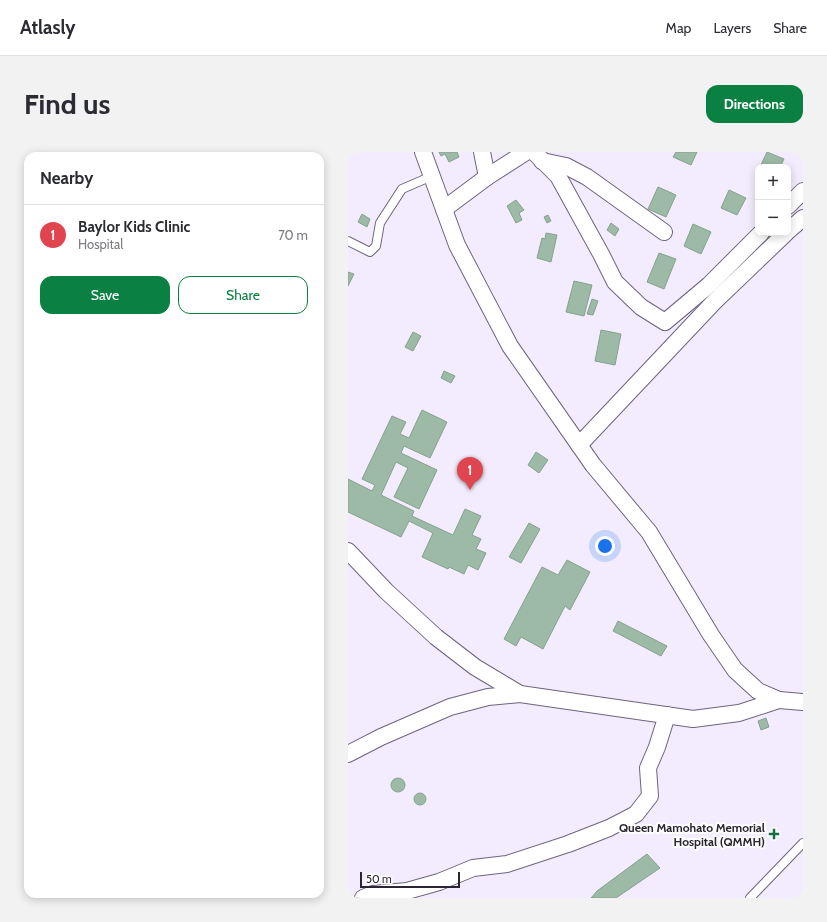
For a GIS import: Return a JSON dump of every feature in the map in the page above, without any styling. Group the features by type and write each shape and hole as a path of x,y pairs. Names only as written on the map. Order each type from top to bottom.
{"street":[{"path":"423,152 457,245 510,346 593,465 649,532 711,635 735,670 758,692 779,700 803,702"},
{"path":"482,152 487,177"},
{"path":"444,209 487,177 526,152"},
{"path":"538,156 566,166 587,177 664,232"},
{"path":"538,156 558,176 615,282 641,307 665,322 709,285 758,236"},
{"path":"791,203 803,190"},
{"path":"579,445 714,302 795,225"},
{"path":"348,552 386,591 436,637 475,667 520,694"},
{"path":"348,754 387,734 450,707 488,697 520,694 693,719 739,712 779,700"},
{"path":"363,898 373,894 407,891 439,882 473,868 507,864 602,831 636,814 650,796 648,768 668,715"}],"lane":[{"path":"348,241 370,252 376,246 380,223 402,189 432,176"},
{"path":"750,898 803,842"}],"building":[{"path":"439,152 457,152 459,157 449,162 445,154 441,156"},
{"path":"676,152 697,152 691,165 673,157"},
{"path":"767,152 784,159 782,164 761,164"},
{"path":"658,187 676,195 666,217 648,209"},
{"path":"729,190 746,198 737,215 721,208"},
{"path":"516,200 524,210 519,213 522,220 516,223 507,206"},
{"path":"362,214 370,219 367,227 358,222"},
{"path":"548,215 551,221 547,223 544,217"},
{"path":"611,223 619,229 615,236 607,230"},
{"path":"693,224 711,232 701,254 684,246"},
{"path":"546,233 557,235 551,262 537,258 542,238 545,239"},
{"path":"659,253 676,259 664,289 647,282"},
{"path":"348,272 354,274 348,286"},
{"path":"574,281 592,285 584,316 566,312"},
{"path":"592,299 598,301 593,315 587,314"},
{"path":"601,330 621,334 615,365 595,361"},
{"path":"413,332 421,336 413,351 405,347"},
{"path":"444,371 455,376 451,383 441,378"},
{"path":"422,410 447,422 430,458 404,446 401,453 437,470 419,509 394,497 408,468 396,462 381,495 414,511 412,516 453,535 465,509 481,516 472,535 481,539 476,549 486,553 478,570 468,565 464,574 449,567 448,569 422,557 433,533 409,521 401,537 348,512 348,479 372,491 375,485 362,479 392,416 406,422 400,434 409,438"},
{"path":"536,452 548,460 539,473 528,465"},
{"path":"529,523 540,529 521,563 509,557"},
{"path":"567,560 590,572 570,610 565,606 543,649 521,637 516,646 504,639 542,567 558,575"},
{"path":"618,621 667,646 661,656 613,631"},
{"path":"766,718 769,727 761,730 758,721"},
{"path":"395,778 401,778 405,782 405,788 401,792 395,792 391,788 391,782"},
{"path":"422,793 425,794 425,804 418,805 415,804 414,797 415,794"},
{"path":"647,854 660,868 616,898 591,898 597,891"}],"place":[{"name":"Baylor Kids Clinic","path":"470,490"},
{"name":"Queen Mamohato Memorial Hospital (QMMH)","path":"774,834"}]}
